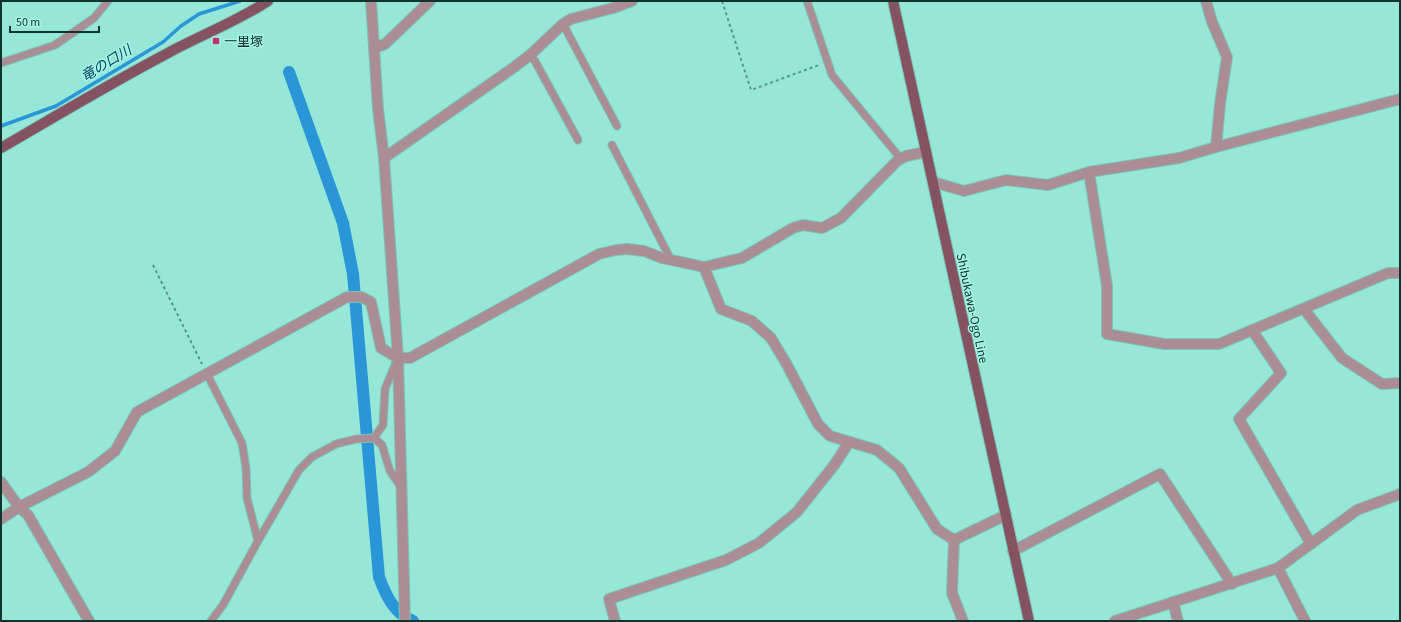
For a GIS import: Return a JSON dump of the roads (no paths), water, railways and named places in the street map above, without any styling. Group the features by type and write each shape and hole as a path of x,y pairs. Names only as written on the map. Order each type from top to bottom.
{"main road":[{"path":"1,148 142,66 244,15 268,1"},
{"name":"Shibukawa-Ogo Line","path":"892,1 1029,621"}],"street":[{"path":"371,1 398,358 405,621"},
{"path":"374,48 385,44 430,1"},
{"path":"384,158 530,55 563,24 571,19 613,8 632,1"},
{"path":"1206,1 1212,22 1227,57 1220,104 1216,147"},
{"path":"933,182 964,191 1006,180 1048,185 1089,172 1179,158 1400,99"},
{"path":"1,519 19,507 88,472 115,451 137,412 347,298 362,297 371,302 381,348 398,358 410,358 599,254 627,249 644,251 671,260 704,267 742,258 793,228 803,225 822,228 841,218 901,158 926,152"},
{"path":"1089,172 1107,286 1107,334 1164,344 1219,344 1388,273 1400,274"},
{"path":"704,267 721,309 752,321 771,338 818,424 830,436 877,450 898,468 937,529 954,540"},
{"path":"1304,308 1342,358 1382,384 1400,382"},
{"path":"1252,330 1281,373 1239,418 1311,544"},
{"path":"616,621 609,599 726,560 759,544 797,512 835,464 849,442"},
{"path":"1013,551 1160,474 1232,584"},
{"path":"1,482 19,507 28,515 89,621"},
{"path":"1115,621 1278,568 1357,510 1400,494"},
{"path":"954,540 1006,515"},
{"path":"954,540 952,593 962,621"},
{"path":"1278,568 1305,621"},
{"path":"1173,602 1178,621"}],"lane":[{"path":"1,63 55,45 94,18 108,1"},
{"path":"807,1 832,74 901,158"},
{"path":"563,24 617,126"},
{"path":"530,55 535,61 578,140"},
{"path":"612,145 671,260"},
{"path":"374,438 383,425 385,388 398,358"},
{"path":"207,374 242,443 246,468 247,498 258,541"},
{"path":"211,621 223,605 299,470 312,456 336,444 356,439 374,438 382,445 390,470 402,488"}],"waterway":[{"name":"竜の口川","path":"1,126 56,106 163,42 181,26 199,14 240,1"},
{"path":"289,72 343,223 353,274 379,577 388,597 396,609 406,618 413,621"}],"place":[{"name":"一里塚","path":"216,41"}]}
